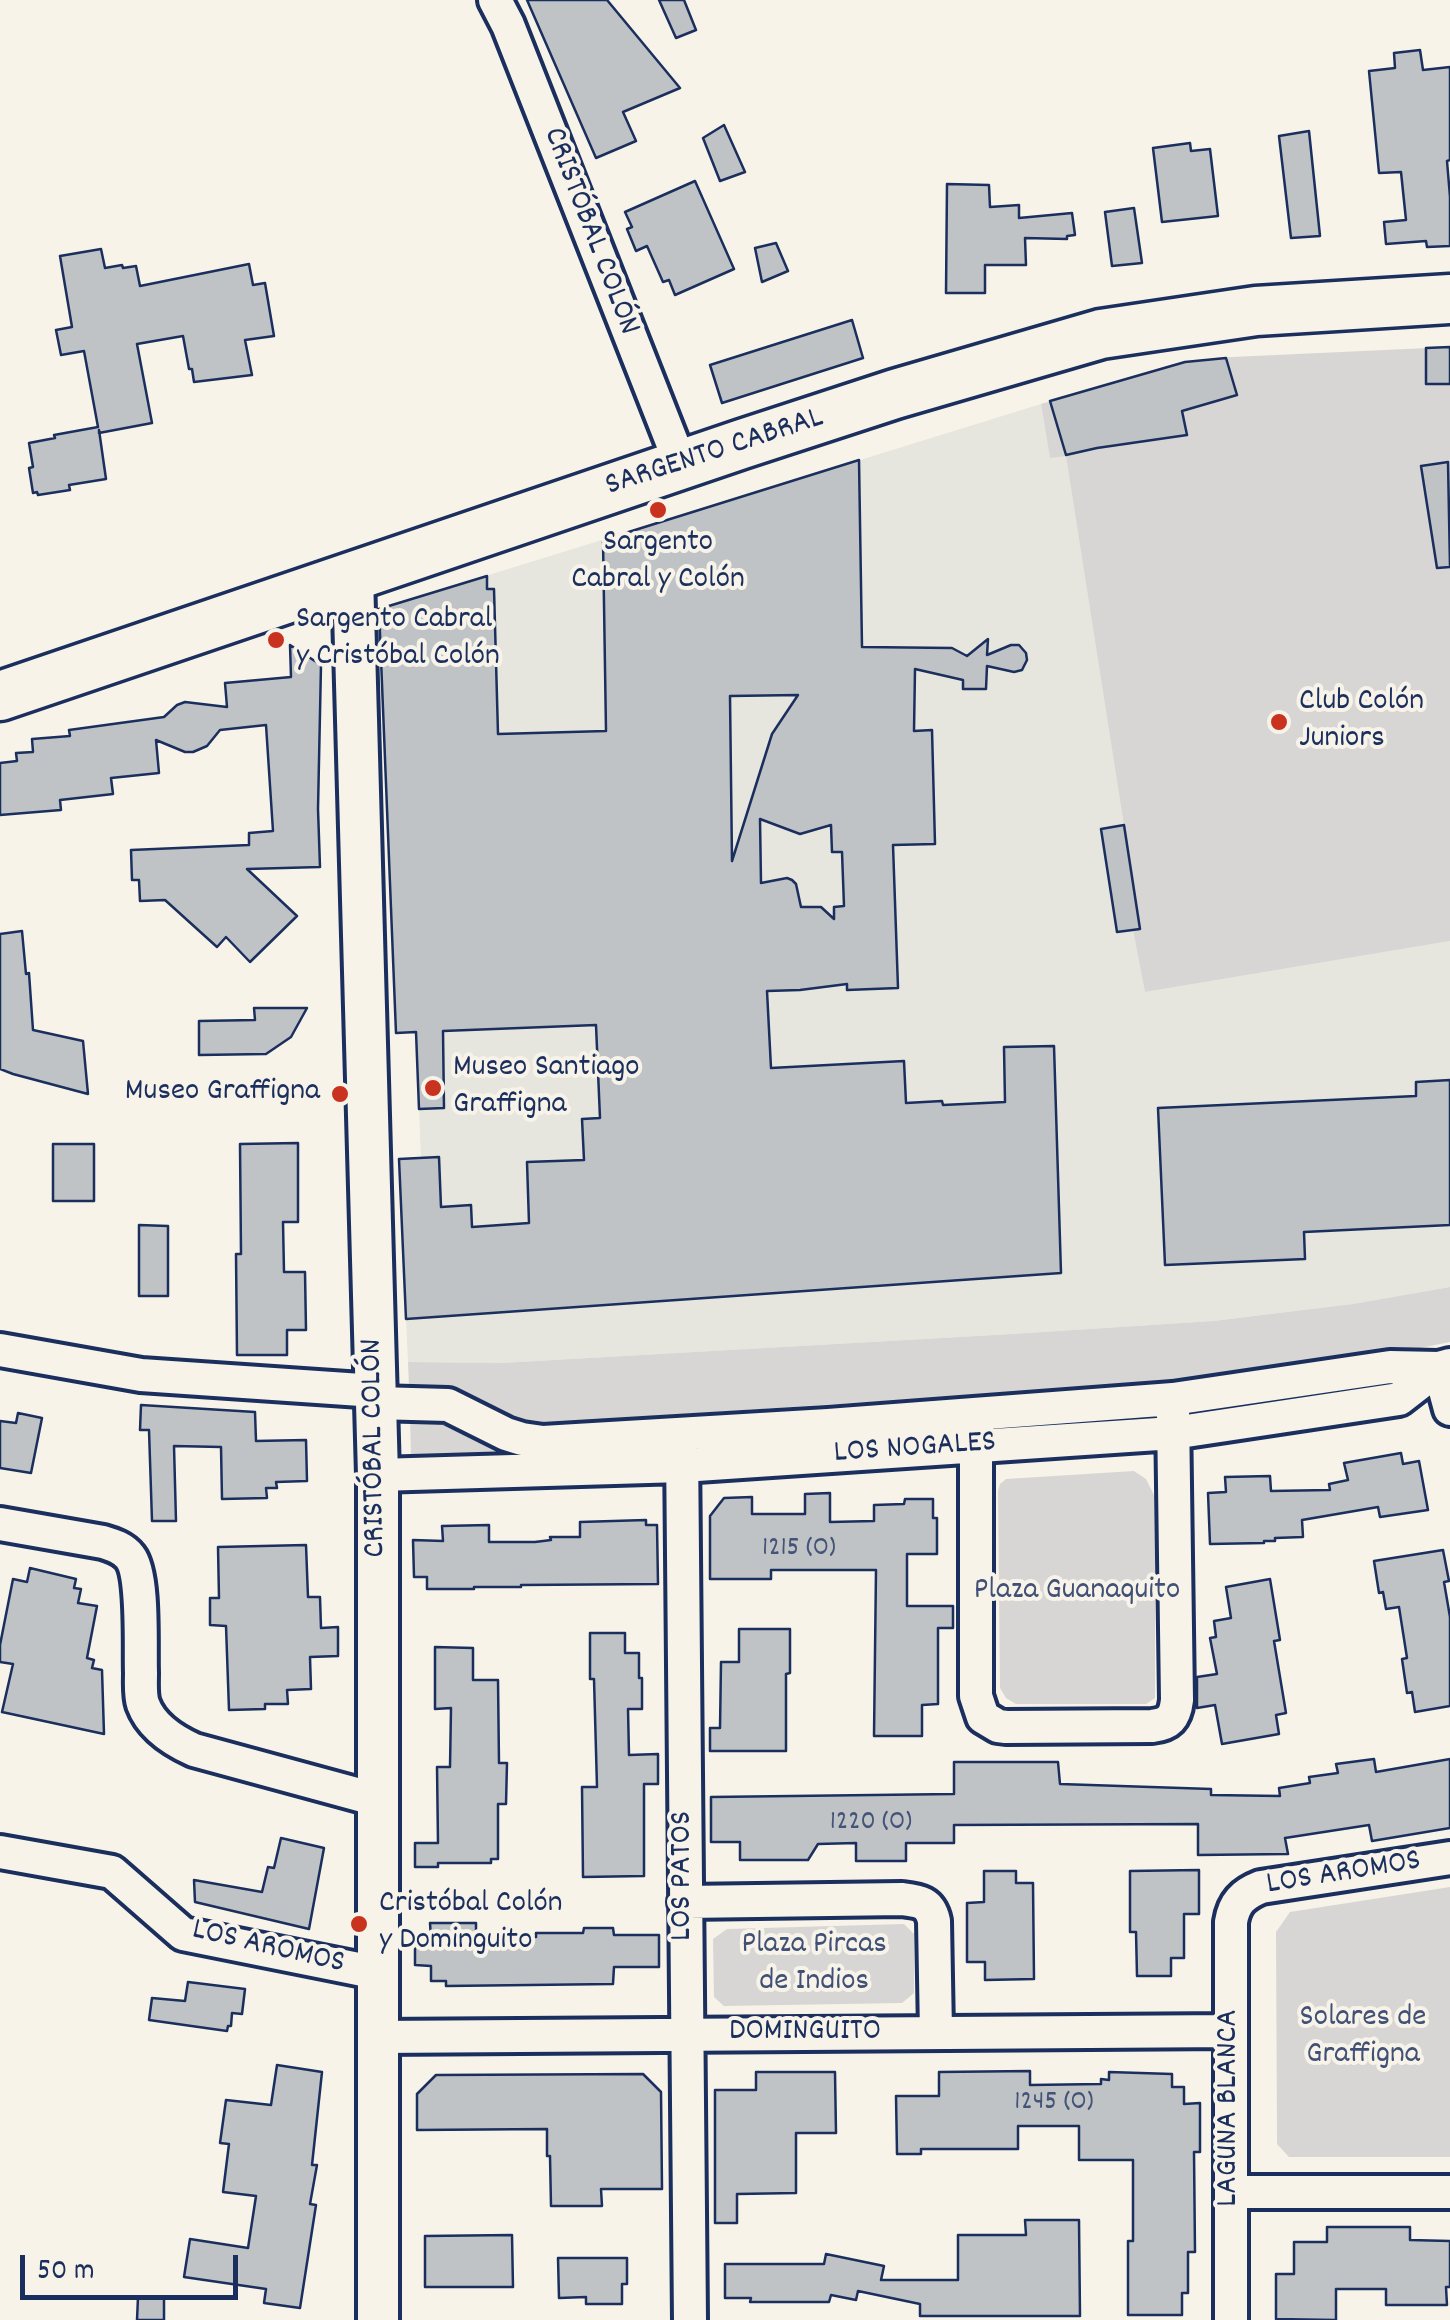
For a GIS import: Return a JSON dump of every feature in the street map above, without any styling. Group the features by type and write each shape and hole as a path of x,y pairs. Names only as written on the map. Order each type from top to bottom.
{"main road":[{"name":"SARGENTO CABRAL","path":"0,696 895,394 1101,334 1256,311 1450,298"}],"street":[{"name":"CRISTÓBAL COLÓN","path":"495,0 508,24 680,465"},
{"name":"CRISTÓBAL COLÓN","path":"353,576 378,1475 378,2320"},
{"name":"LOS NOGALES","path":"0,1350 141,1375 448,1404 506,1434 544,1442 682,1432 1173,1433 1399,1399 1445,1367"},
{"name":"LOS NOGALES","path":"378,1475 682,1466 976,1430 1390,1368 1445,1367"},
{"path":"1445,1367 1450,1409"},
{"path":"976,1430 976,1696 983,1717 1006,1727 1165,1724 1177,1700 1173,1399"},
{"name":"LOS PATOS","path":"682,1432 690,2320"},
{"path":"0,1524 103,1542 117,1546 131,1558 139,1598 141,1701 158,1726 179,1743 378,1800"},
{"name":"LOS AROMOS","path":"0,1852 112,1872 183,1934 378,1973"},
{"name":"LOS AROMOS","path":"1240,1898 1261,1887 1450,1858"},
{"name":"LAGUNA BLANCA","path":"1231,2320 1231,1922 1240,1898"},
{"path":"686,1902 922,1902 929,1907 934,1921 936,2033"},
{"name":"DOMINGUITO","path":"378,2036 1231,2031"},
{"path":"1231,2192 1450,2192"}],"shaded area":[{"path":"1041,404 1050,457 1066,455 1140,929 1133,930 1145,992 1450,941 1450,1287 1353,1304 1213,1321 501,1363 408,1362 399,1159 421,1158 416,1033 396,1033 379,609"}],"green space":[{"name":"Club Colón Juniors","path":"1450,347 1450,941 1145,992 1133,930 1140,928 1066,456 1050,458 1041,404 1183,362"},
{"path":"1450,1287 1450,1342 1337,1362 1146,1384 530,1424 506,1417 456,1392 409,1387 408,1362 501,1363 1213,1321 1353,1304"},
{"path":"410,1414 658,1451 411,1458"},
{"name":"Plaza Guanaquito","path":"1134,1471 1146,1479 1155,1497 1155,1698 1146,1704 1016,1704 1000,1688 1000,1484 1006,1479"},
{"name":"Solares de Graffigna","path":"1450,1887 1450,2157 1289,2157 1277,2144 1276,1932 1290,1912"},
{"name":"Plaza Pircas de Indios","path":"904,1924 914,1934 914,1993 902,2003 724,2006 714,1997 713,1939 727,1929"}],"building":[{"path":"527,0 607,0 680,88 623,112 636,141 596,158"},
{"path":"659,0 684,0 696,30 676,38"},
{"path":"1420,50 1423,70 1450,67 1450,246 1427,247 1426,241 1386,244 1384,222 1406,220 1401,172 1379,173 1369,71 1395,68 1394,53"},
{"path":"724,125 745,172 720,181 703,138"},
{"path":"1309,131 1320,236 1291,238 1279,136"},
{"path":"1190,143 1191,151 1210,149 1218,216 1162,222 1153,148"},
{"path":"695,181 734,269 675,295 669,280 663,282 647,246 636,251 625,212"},
{"path":"947,184 989,185 990,207 1019,205 1019,218 1072,213 1075,235 1067,239 1025,238 1026,265 985,265 985,293 946,293"},
{"path":"1134,208 1142,263 1112,266 1105,212"},
{"path":"776,243 788,271 762,282 755,248"},
{"path":"101,249 105,268 136,266 140,286 249,264 253,285 265,283 274,336 245,340 252,375 194,382 183,336 137,344 152,423 99,433 106,479 69,485 70,490 33,493 29,443 98,427 84,351 61,355 56,330 72,327 60,256"},
{"path":"852,320 863,358 722,403 710,365"},
{"path":"1450,347 1450,384 1426,384 1426,348"},
{"path":"1226,358 1237,395 1182,411 1187,435 1066,455 1050,401 1185,362"},
{"path":"859,460 862,647 952,648 967,656 988,639 987,655 1011,645 1019,645 1026,653 1022,670 987,666 986,689 963,689 963,680 915,669 914,731 932,730 935,844 893,845 898,988 847,990 847,984 767,991 771,1068 904,1061 906,1103 1005,1102 1004,1047 1054,1046 1061,1273 406,1319 399,1159 439,1157 441,1207 471,1205 472,1227 529,1223 527,1162 584,1160 582,1119 600,1118 596,1025 443,1031 444,1108 419,1109 416,1032 396,1033 379,609 487,576 487,589 494,589 498,734 606,731 603,540","holes":["798,695 772,734 732,861 730,696","760,819 800,834 831,825 832,852 842,852 844,906 834,907 834,919 821,907 801,907 792,880 761,883"]},
{"path":"1448,462 1450,567 1437,568 1421,466"},
{"path":"290,645 321,665 320,867 247,869 297,916 250,962 226,937 217,947 165,900 140,901 139,880 132,880 131,850 249,845 249,833 273,831 266,725 220,730 207,746 193,752 156,740 159,773 111,778 113,794 60,800 61,810 0,815 0,763 17,761 16,753 33,752 32,739 70,736 69,730 164,717 185,702 227,707 225,683 291,677"},
{"path":"1124,825 1140,929 1117,932 1101,829"},
{"path":"22,931 33,1030 83,1041 88,1094 0,1069 0,934"},
{"path":"254,1008 307,1008 291,1037 266,1054 199,1055 199,1021 255,1020"},
{"path":"1450,1080 1450,1225 1304,1232 1305,1259 1165,1265 1158,1108 1416,1096 1416,1082"},
{"path":"298,1143 298,1222 283,1222 284,1272 305,1272 306,1330 287,1330 287,1355 237,1355 240,1144"},
{"path":"53,1144 94,1144 94,1201 53,1201"},
{"path":"139,1225 168,1226 168,1296 139,1296"},
{"path":"141,1405 255,1412 256,1441 306,1440 307,1481 276,1482 277,1488 266,1488 267,1498 222,1499 221,1447 174,1446 176,1521 152,1521 149,1430 140,1430"},
{"path":"18,1413 42,1418 31,1473 0,1468 0,1421 16,1423"},
{"path":"1401,1453 1403,1464 1419,1461 1428,1510 1380,1517 1378,1507 1302,1520 1303,1537 1275,1538 1264,1543 1210,1544 1208,1493 1226,1492 1225,1477 1270,1476 1271,1491 1330,1490 1329,1484 1348,1480 1344,1463"},
{"path":"830,1493 830,1522 874,1521 874,1505 933,1499 937,1554 907,1554 907,1606 953,1606 953,1628 938,1628 938,1704 922,1705 922,1736 874,1736 876,1570 771,1570 771,1579 710,1579 710,1516 724,1498 752,1497 752,1514 805,1514 805,1494"},
{"path":"646,1520 646,1525 657,1525 658,1584 427,1589 427,1577 414,1577 413,1540 443,1541 442,1526 489,1525 489,1542 535,1542 551,1540 550,1537 580,1537 580,1522"},
{"path":"306,1545 308,1597 320,1597 321,1628 338,1627 338,1656 310,1657 311,1689 287,1690 288,1704 229,1710 226,1626 210,1625 210,1598 219,1598 218,1547"},
{"path":"1443,1550 1449,1581 1444,1582 1450,1617 1450,1706 1415,1712 1412,1692 1407,1693 1402,1659 1407,1658 1399,1607 1386,1609 1374,1561"},
{"path":"30,1568 76,1579 74,1588 81,1589 78,1603 97,1606 87,1658 94,1660 92,1668 102,1670 104,1734 2,1712 13,1664 0,1662 0,1645 13,1579 27,1582"},
{"path":"1270,1579 1280,1640 1274,1641 1286,1713 1276,1715 1279,1734 1222,1744 1215,1705 1197,1708 1197,1677 1217,1674 1210,1638 1216,1637 1214,1621 1231,1618 1226,1587"},
{"path":"739,1629 790,1629 786,1751 710,1751 710,1728 720,1728 721,1662 739,1662"},
{"path":"590,1633 625,1633 625,1653 639,1653 642,1709 628,1709 629,1755 658,1754 658,1784 644,1784 644,1876 583,1877 582,1787 597,1787"},
{"path":"435,1647 473,1648 473,1680 498,1680 499,1763 507,1763 506,1804 498,1804 498,1859 491,1859 491,1863 415,1867 415,1843 438,1843 437,1767 450,1767 451,1708 435,1709"},
{"path":"1374,1759 1376,1772 1450,1759 1450,1828 1372,1841 1369,1825 1285,1838 1288,1854 1198,1855 1198,1824 954,1825 954,1843 906,1843 906,1861 856,1861 856,1843 818,1844 808,1860 740,1860 740,1842 711,1842 711,1797 954,1794 954,1762 1058,1762 1060,1784 1211,1789 1211,1795 1280,1796 1279,1788 1310,1783 1309,1777 1338,1773 1336,1764"},
{"path":"281,1838 324,1848 309,1929 195,1902 194,1880 262,1892 268,1867 274,1868"},
{"path":"1199,1870 1199,1914 1184,1914 1184,1958 1171,1958 1171,1976 1137,1976 1136,1932 1130,1932 1130,1871"},
{"path":"984,1871 1016,1871 1016,1883 1033,1883 1034,1979 985,1980 985,1962 967,1962 967,1903 984,1902"},
{"path":"430,1923 476,1923 476,1938 583,1933 584,1928 613,1928 614,1935 659,1935 659,1967 614,1967 613,1984 446,1986 446,1981 431,1981 431,1966 415,1965 415,1940 431,1939"},
{"path":"188,1982 245,1989 242,2014 232,2013 227,2031 149,2020 152,1998 185,2001"},
{"path":"277,2065 322,2072 312,2165 317,2165 310,2204 316,2205 300,2308 264,2303 266,2289 184,2277 190,2239 248,2248 256,2196 223,2192 229,2144 220,2143 226,2100 271,2105"},
{"path":"1030,2071 1030,2085 1101,2084 1101,2079 1109,2080 1109,2072 1172,2074 1172,2087 1184,2087 1184,2104 1200,2103 1200,2152 1194,2152 1195,2252 1188,2252 1188,2293 1182,2293 1182,2315 1128,2315 1133,2160 1079,2160 1079,2126 1018,2126 1018,2149 921,2149 921,2154 897,2154 896,2096 939,2096 939,2072"},
{"path":"756,2072 835,2072 836,2133 796,2133 796,2193 737,2194 737,2223 715,2223 715,2090 756,2090"},
{"path":"643,2074 661,2092 662,2189 601,2189 602,2206 551,2206 547,2129 417,2130 417,2094 436,2075"},
{"path":"1025,2220 1079,2220 1080,2316 920,2316 920,2304 858,2291 856,2300 831,2295 829,2302 750,2302 751,2298 725,2298 725,2264 824,2264 826,2254 884,2266 881,2280 958,2280 958,2235 1026,2235"},
{"path":"1327,2227 1410,2227 1410,2240 1450,2241 1447,2305 1386,2305 1386,2289 1336,2289 1336,2320 1276,2319 1276,2274 1294,2274 1294,2242 1327,2242"},
{"path":"512,2235 513,2287 425,2287 425,2236"},
{"path":"558,2258 627,2258 622,2304 586,2304 586,2297 559,2298"},
{"path":"138,2297 164,2297 164,2320 137,2320"}],"place":[{"name":"Sargento Cabral y Colón","path":"658,510"},
{"name":"Sargento Cabral y Cristóbal Colón","path":"276,640"},
{"name":"Club Colón Juniors","path":"1279,722"},
{"name":"Museo Santiago Graffigna","path":"433,1088"},
{"name":"Museo Graffigna","path":"340,1094"},
{"name":"Cristóbal Colón y Dominguito","path":"359,1924"}]}
